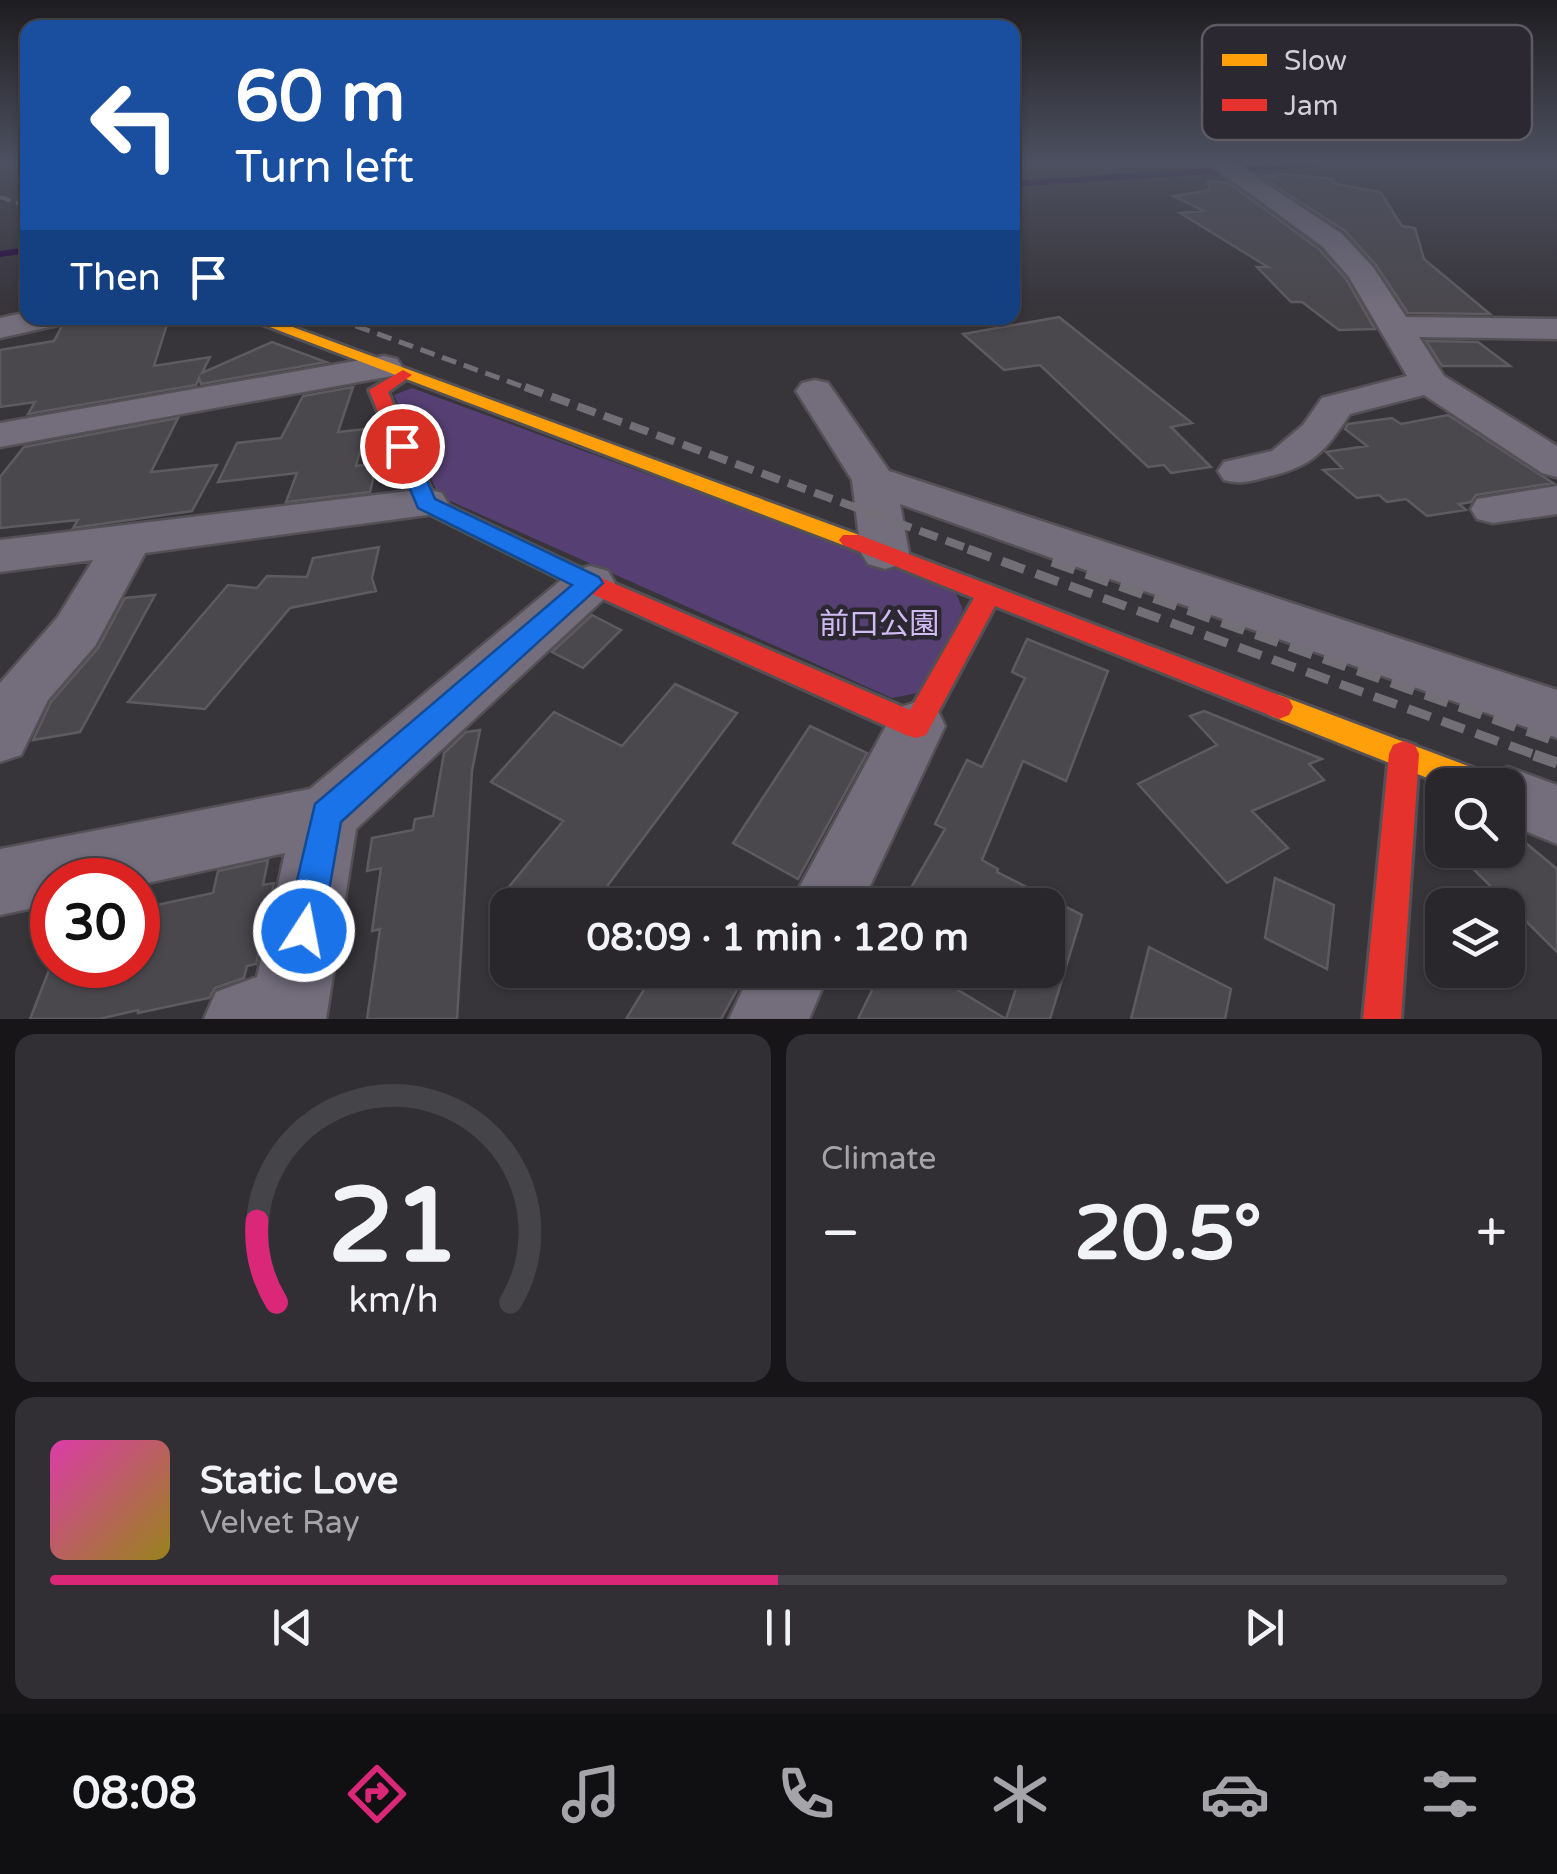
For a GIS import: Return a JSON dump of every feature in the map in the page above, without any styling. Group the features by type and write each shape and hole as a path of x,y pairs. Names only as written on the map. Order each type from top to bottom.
{"street":[{"path":"1290,212 1332,240 1362,273 1430,383 1557,464"},
{"path":"272,325 631,455 1439,768"},
{"path":"1395,327 1557,329"},
{"path":"0,434 394,371"},
{"path":"394,371 378,390 426,503"},
{"path":"1239,471 1286,460 1317,434 1336,406 1386,390 1430,383"},
{"path":"815,391 874,480 885,553"},
{"path":"874,480 1557,714"},
{"path":"1493,509 1557,500"},
{"path":"0,556 426,503 590,583 916,726"},
{"path":"0,737 26,686 76,632 129,540"},
{"path":"0,882 326,815 590,583"},
{"path":"835,888 988,594"},
{"path":"1382,1019 1404,754"},
{"path":"1525,803 1557,815"},
{"path":"273,1016 326,815"},
{"path":"768,1019 784,988"}],"green space":[{"name":"前口公園","path":"412,388 953,586 963,610 922,692 892,698 439,496 394,395"}],"building":[{"path":"1268,212 1319,249 1346,279 1375,329 1339,330 1302,302 1291,302 1257,267 1268,267 1180,213"},
{"path":"1315,212 1393,212 1402,226 1415,228 1424,259 1490,314 1408,313 1376,265 1345,231"},
{"path":"1059,317 1192,423 1171,427 1211,467 1171,473 1164,465 1148,467 1040,365 1004,370 963,334"},
{"path":"167,325 154,366 210,357 202,373 272,342 326,362 201,384 199,378 196,385 28,414 35,402 0,407 0,350 54,341 62,326"},
{"path":"1426,341 1478,342 1510,366 1442,366"},
{"path":"353,387 338,432 366,429 356,466 377,463 370,492 286,502 297,473 218,482 237,443 281,438 303,396"},
{"path":"1448,415 1553,483 1476,495 1471,502 1459,504 1466,510 1427,516 1406,499 1387,502 1379,495 1357,498 1323,470 1342,468 1326,452 1367,446 1345,429 1348,424 1392,418 1401,424"},
{"path":"178,418 151,472 217,465 192,511 73,528 78,520 0,528 0,477 24,447"},
{"path":"379,547 372,578 376,591 290,608 205,709 128,702 228,585 257,588 267,576 307,577 313,558"},
{"path":"155,595 80,732 33,740 51,702 98,648 125,598"},
{"path":"592,615 621,630 583,668 552,652"},
{"path":"1027,639 1108,671 1066,781 1023,761 982,860 1029,888 911,888 945,829 935,824 967,760 982,767 1025,678 1012,672"},
{"path":"675,684 737,713 606,888 508,888 563,821 491,782 554,712 622,746"},
{"path":"1204,711 1322,759 1309,764 1324,780 1252,811 1288,848 1227,883 1138,784 1217,745 1190,716"},
{"path":"810,726 867,753 798,879 733,843"},
{"path":"480,730 472,771 457,1019 367,1019 380,929 372,931 381,868 367,871 372,838 413,830 415,819 433,816 444,753 466,732"},
{"path":"1525,842 1557,869 1557,952 1525,920 1525,888 1492,888 1472,868 1525,868"},
{"path":"268,860 263,885 274,883 256,964 247,966 244,978 215,988 209,998 138,1013 99,1019 30,1019 42,988 160,988 160,904 213,893 218,871"},
{"path":"1275,878 1334,905 1327,969 1265,938"},
{"path":"1065,906 1082,915 1065,970"},
{"path":"1149,947 1231,989 1225,1019 1131,1019"},
{"path":"645,988 738,988 721,1019 626,1019"},
{"path":"873,988 955,988 1006,1019 858,1019"},
{"path":"1016,988 1060,988 1050,1019 1006,1019"}],"waterway":[{"path":"0,254 20,251"}],"railway":[{"path":"353,325 532,390"},
{"path":"525,387 975,551"},
{"path":"968,549 1541,757"},
{"path":"1052,562 1557,742"},
{"path":"1534,755 1557,763"}],"traffic: slow":[{"path":"273,325 851,540"},
{"path":"1279,707 1437,768"}],"traffic: jam":[{"path":"403,375 378,390 426,503 590,583 916,726 988,595"},
{"path":"851,540 1279,707"},
{"path":"1382,1019 1404,754"}],"route":[{"path":"304,931 326,815 590,583 426,503 402,446"}]}
